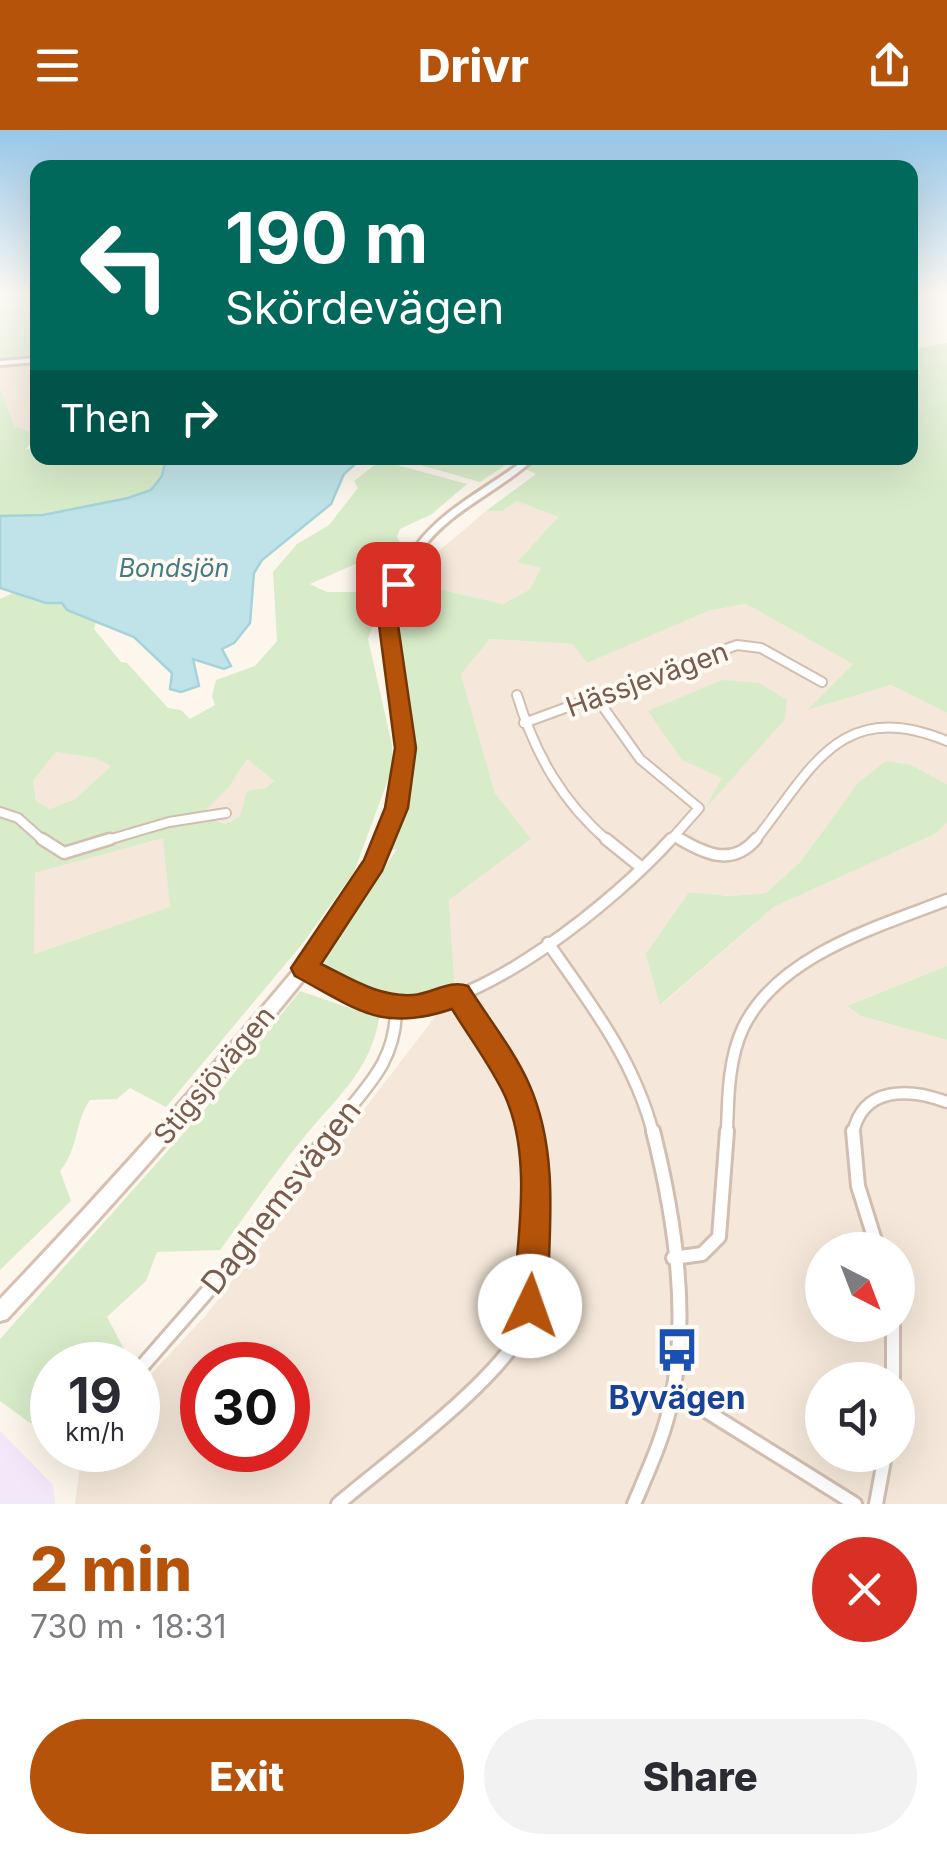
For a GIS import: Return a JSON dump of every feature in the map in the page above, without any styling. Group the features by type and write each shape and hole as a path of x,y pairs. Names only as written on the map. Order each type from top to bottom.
{"main road":[{"path":"0,362 30,360"},
{"name":"Stigsjövägen","path":"0,1312 137,1165 304,968 374,864 397,808 405,748 389,625 398,584 433,532 522,465"}],"street":[{"name":"Hässjevägen","path":"524,723 737,645 761,648 822,682"},
{"path":"517,696 524,723 545,770 571,808 642,868"},
{"path":"304,968 360,1000 396,1009 436,1004 589,918 699,808 637,761 596,697"},
{"path":"674,836 709,854 742,854 812,764 856,730 896,724 922,729 947,740"},
{"path":"0,812 16,815 41,842 64,852 169,822 226,813"},
{"path":"673,1258 702,1254 719,1237 733,1062 742,1029 758,1004 809,962 836,946 947,900"},
{"path":"548,943 610,1034 638,1084 654,1139 673,1258 678,1350 674,1391 634,1504"},
{"path":"338,1504 492,1372 522,1331 530,1306 535,1192 529,1123 517,1090 458,994"},
{"name":"Daghemsvägen","path":"160,1346 242,1253 332,1129 381,1073 396,1029 396,1009"},
{"path":"873,1232 854,1162 850,1137 854,1118 877,1096 891,1093 910,1091 947,1102"},
{"path":"674,1391 855,1504"},
{"path":"876,1504 882,1472"}],"shaded area":[{"path":"14,358 30,358 30,432 14,426 8,418 0,388 0,364"},
{"path":"517,501 558,517 518,561 541,568 530,589 503,604 421,585 440,550 486,511 503,511"},
{"path":"746,604 854,664 809,709 891,685 947,713 947,784 911,765 858,783 800,862 766,893 730,896 689,892 661,1005 774,907 937,833 947,822 947,966 847,1006 861,1016 947,1040 947,1504 75,1504 79,1472 160,1472 160,1364 180,1343 180,1472 310,1472 310,1342 181,1342 206,1315 455,991 449,900 530,839 495,793 461,674 490,639 573,644 587,662 708,611"},
{"path":"56,752 96,758 112,765 75,799 50,809 36,802 33,781"},
{"path":"247,759 274,781 240,816 225,824 200,814 229,787"},
{"path":"164,837 170,908 33,954 35,873"},
{"path":"0,1431 30,1462 30,1472 40,1472 53,1485 55,1504 0,1504"}],"green space":[{"path":"0,358 29,358 26,362 0,364"},
{"path":"918,358 947,358 947,713 891,685 807,710 853,664 746,604 708,611 587,663 573,644 490,639 461,674 495,793 531,839 449,900 455,991 418,998 368,991 318,964 397,849 389,851 403,799 407,755 395,659 400,650 399,619 421,585 503,604 530,589 541,568 517,562 558,517 517,501 503,511 486,511 536,474 525,469 529,465 918,465"},
{"path":"0,388 14,426 30,432 26,449 30,450 30,465 164,465 162,476 151,490 128,499 43,515 0,516"},
{"path":"374,465 397,465 467,484 432,514 400,529 397,537 401,545 390,564 369,558 310,584 327,592 386,592 382,606 359,601 357,609 373,626 368,639 392,745 392,769 354,872 303,943 166,1107 130,1088 117,1099 90,1100 60,1171 71,1201 0,1270 0,599 13,593 46,603 62,603 67,610 96,622 94,629 121,662 127,663 168,708 181,710 190,719 215,705 212,696 216,680 255,666 277,641 273,572 297,544 329,525 358,488 354,481","holes":["56,752 95,758 111,766 75,799 50,809 36,801 33,781","247,759 274,781 266,788 247,791 240,816 225,824 201,815 229,787","163,838 170,907 34,954 35,873"]},
{"path":"420,465 506,465 480,482"},
{"path":"722,680 759,683 787,700 785,719 705,809 722,778 682,760 648,711"},
{"path":"886,761 911,765 947,784 947,822 937,833 774,907 660,1005 646,954 689,892 730,896 766,893 800,862 858,783"},
{"path":"947,966 947,1040 861,1016 847,1006"},
{"path":"300,991 379,1018 361,1068 220,1250 157,1252 146,1281 107,1317 120,1342 30,1342 30,1423 0,1401 0,1339 206,1108"}],"water":[{"name":"Bondsjön","path":"164,465 354,465 344,474 331,504 262,560 254,573 250,623 234,643 222,649 231,666 224,669 193,659 199,686 181,692 170,689 172,673 134,637 67,610 62,603 46,603 0,588 0,516 43,515 128,498 151,490 162,476"}],"place":[{"name":"Byvägen","path":"677,1350"}],"route":[{"path":"398,584 389,625 390,656 405,748 397,808 374,864 304,968 378,1006 417,1008 458,994 517,1090 532,1136 535,1192 530,1306"}]}
